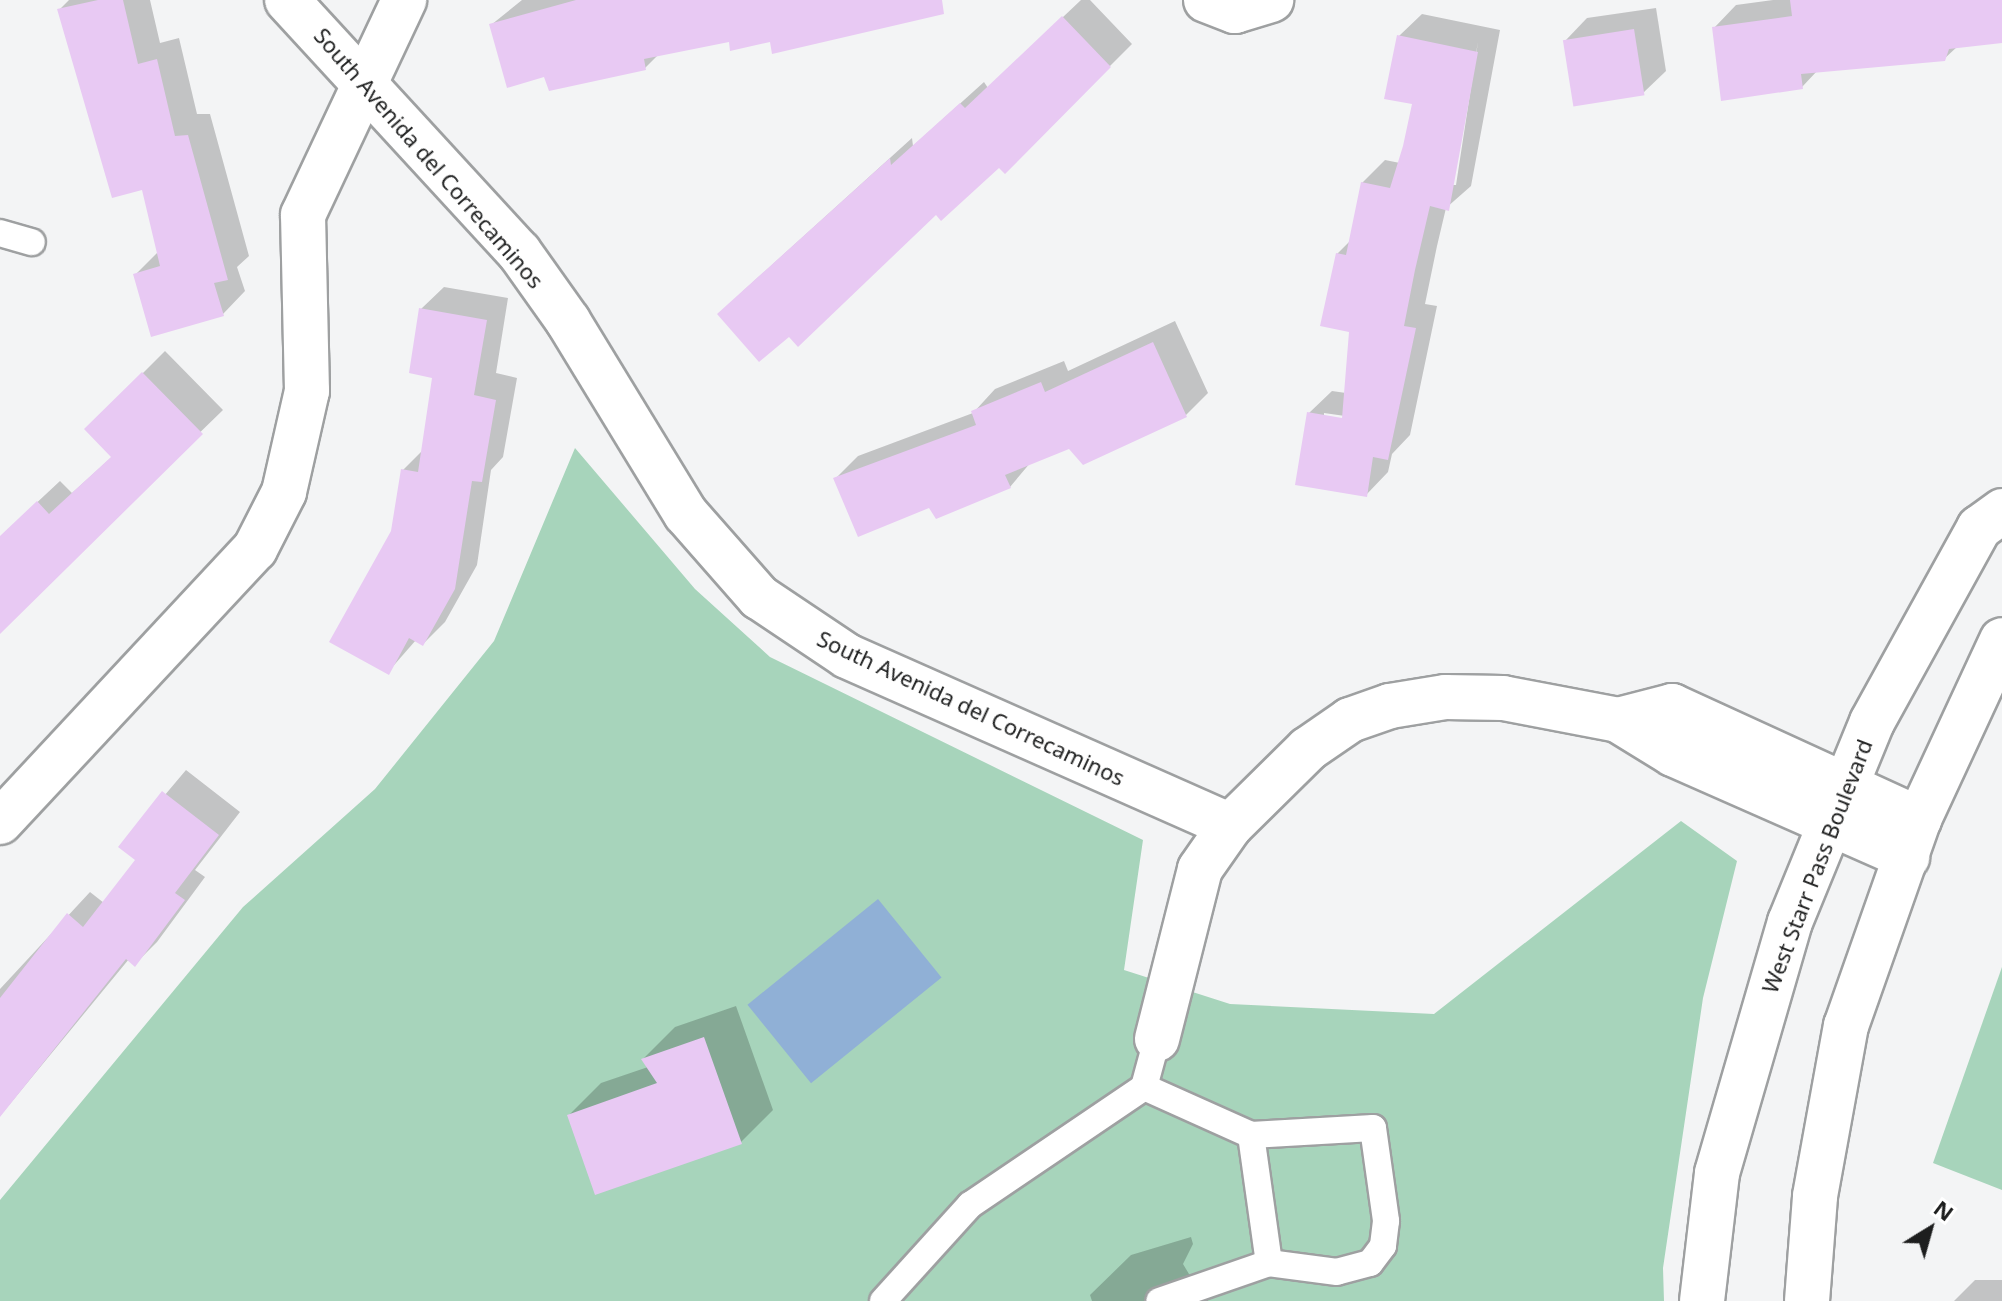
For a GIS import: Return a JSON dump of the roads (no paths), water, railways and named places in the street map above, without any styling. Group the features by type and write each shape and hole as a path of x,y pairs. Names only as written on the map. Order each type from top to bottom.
{"street":[{"name":"South Avenida del Correcaminos","path":"287,0 361,85 519,252 568,321 686,514 759,597 847,656 1230,826"},
{"path":"0,822 245,561 284,492 308,377 303,215 361,85 404,0"},
{"path":"1206,0 1235,11 1271,0"},
{"name":"West Starr Pass Boulevard","path":"1702,1301 1717,1173 1753,1036 1790,922 1872,722 1979,528 2002,511"},
{"path":"1807,1301 1815,1196 1846,1026 1913,838 2002,640"},
{"path":"1157,1039 1200,869 1230,826 1308,749 1350,720 1390,706 1445,697 1503,698 1618,720 1672,706 1838,804 1913,838"}],"lane":[{"path":"0,233 32,242"},
{"path":"883,1301 970,1205 1144,1087 1157,1039"},
{"path":"1144,1087 1251,1135 1373,1128 1386,1221 1383,1246 1370,1263 1337,1272 1269,1263 1159,1301"},
{"path":"1251,1135 1269,1263"}],"water":[{"path":"878,899 942,977 811,1083 747,1005"}]}
